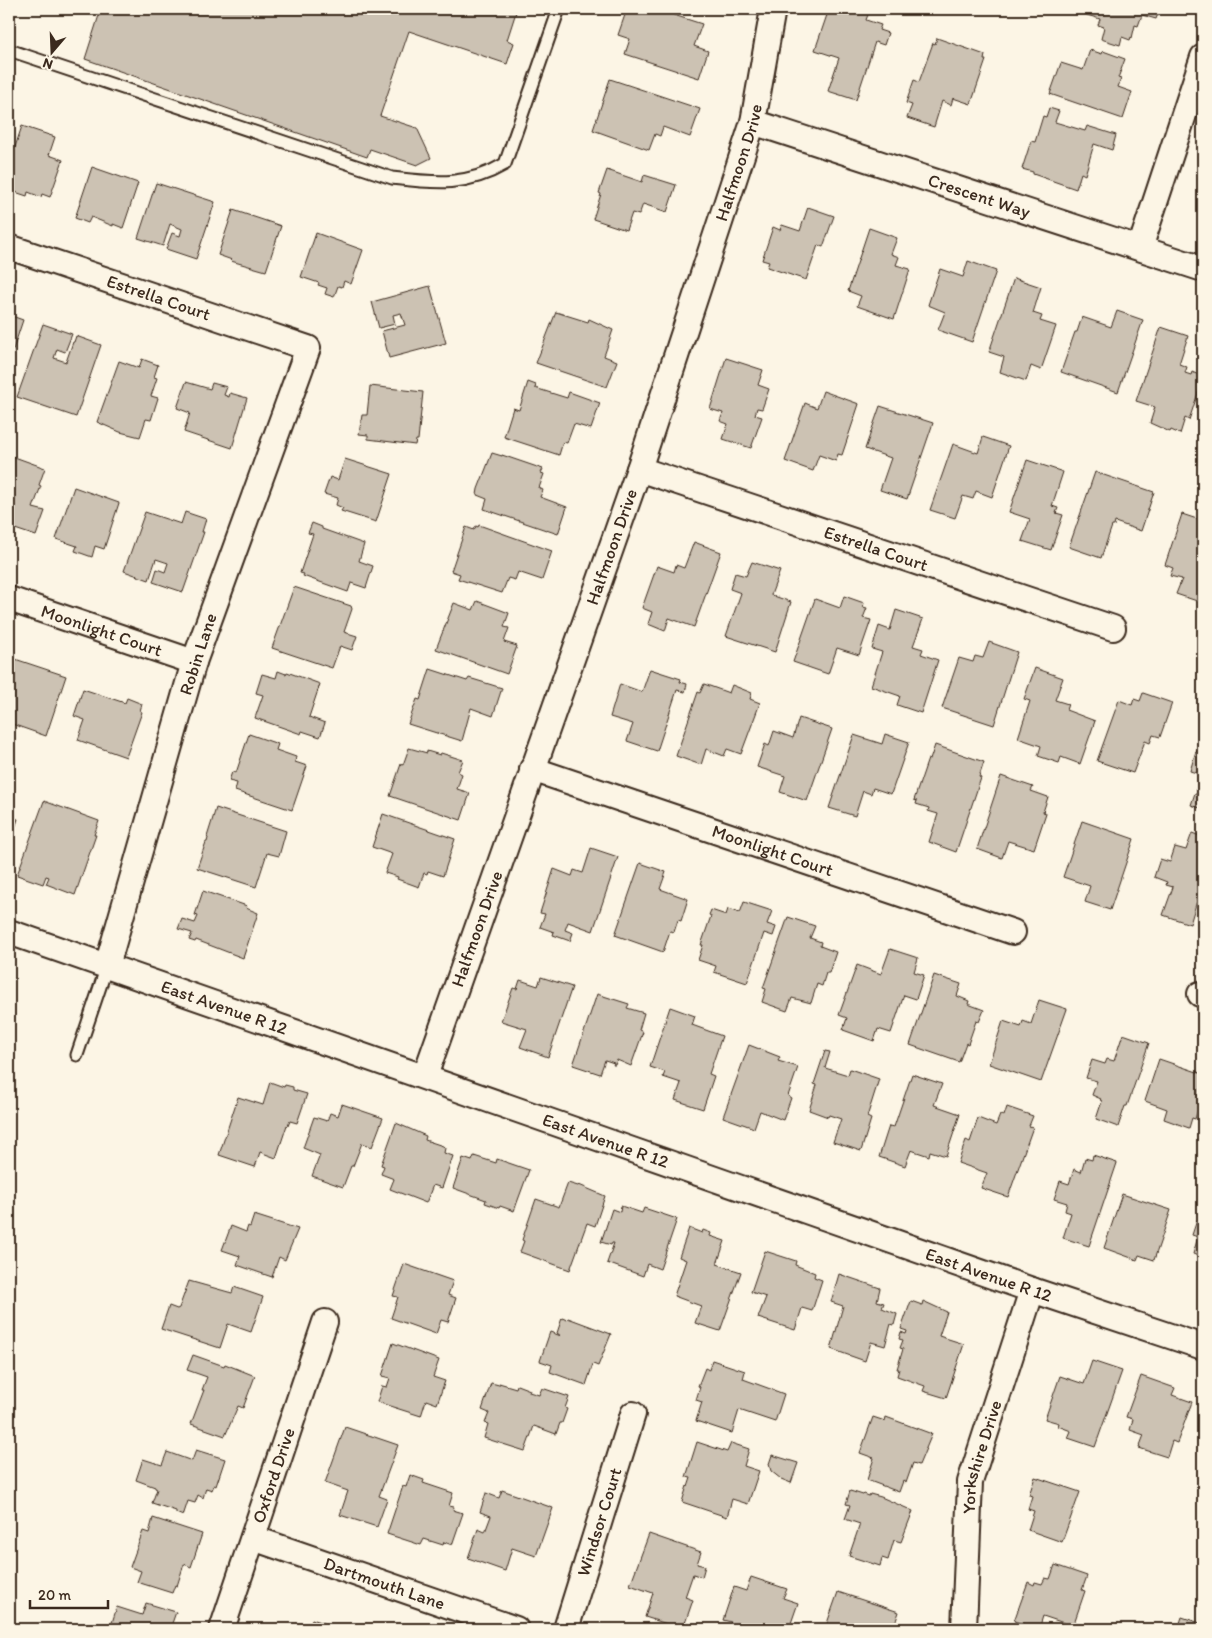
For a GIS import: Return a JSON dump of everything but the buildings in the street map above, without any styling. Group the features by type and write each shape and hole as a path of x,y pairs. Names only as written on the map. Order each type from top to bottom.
{"street":[{"name":"Halfmoon Drive","path":"425,1076 639,469 753,122 773,9"},
{"path":"1140,248 1203,57"},
{"name":"Crescent Way","path":"753,122 1203,269"},
{"name":"Estrella Court","path":"9,247 308,348"},
{"name":"Robin Lane","path":"107,966 194,662 308,348"},
{"name":"Estrella Court","path":"639,469 1113,628"},
{"name":"Moonlight Court","path":"9,599 194,662"},
{"name":"Moonlight Court","path":"532,769 1013,932"},
{"name":"East Avenue R 12","path":"9,932 1032,1290 1203,1346"},
{"name":"Yorkshire Drive","path":"964,1629 970,1482 1032,1290"},
{"name":"Oxford Drive","path":"222,1629 325,1322"},
{"name":"Windsor Court","path":"566,1629 633,1414"},
{"name":"Dartmouth Lane","path":"253,1538 516,1629"}],"lane":[{"path":"9,50 392,178 425,182 458,182 489,174 505,164 560,9"},
{"path":"77,1055 107,966"}]}
